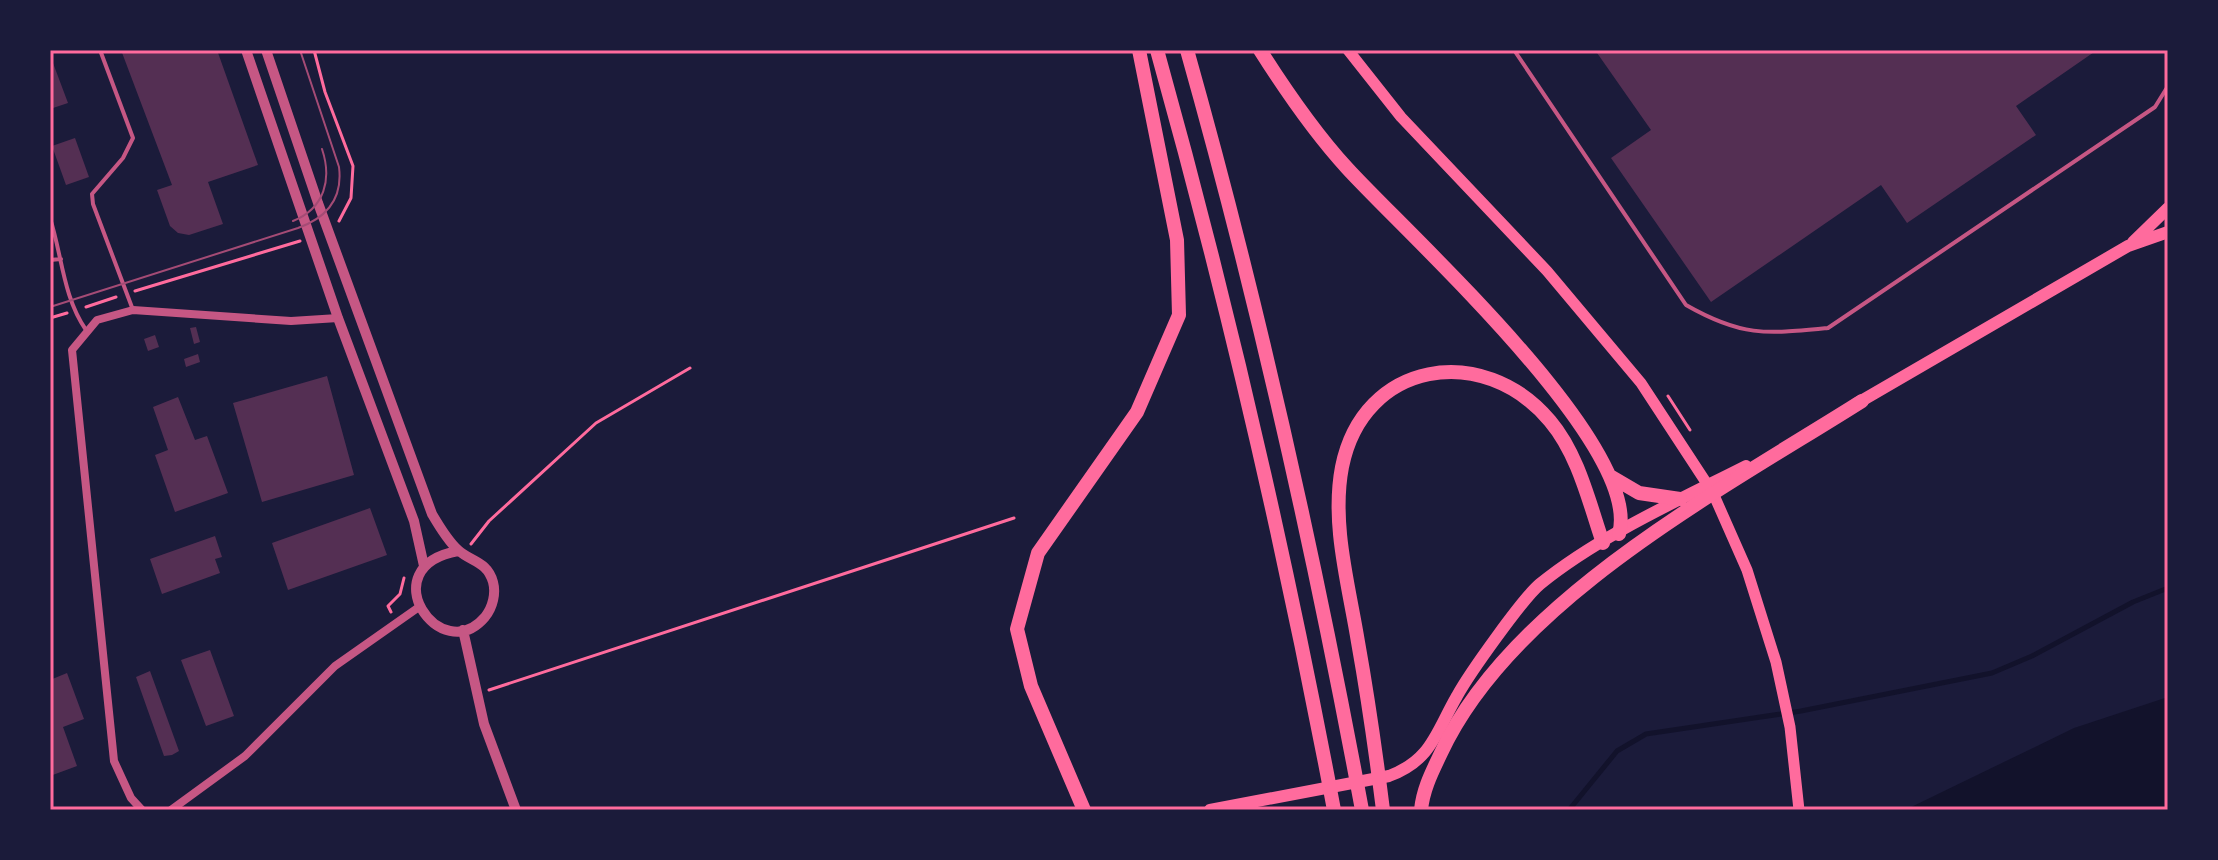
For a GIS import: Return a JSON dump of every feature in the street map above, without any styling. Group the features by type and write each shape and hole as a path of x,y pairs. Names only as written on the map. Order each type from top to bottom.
{"highway":[{"path":"1084,810 1031,686 1017,629 1038,553 1137,412 1179,315 1177,240 1139,50"},
{"path":"1157,50 1187,157 1304,649 1334,810"},
{"path":"1187,50 1214,145 1331,642 1362,810"},
{"path":"1260,50 1302,113 1344,165 1521,349 1573,417 1610,476 1621,503 1623,521 1619,534"},
{"path":"1383,810 1340,513 1342,469 1351,435 1362,416 1386,393 1405,382 1444,370 1472,372 1520,393 1549,420 1564,441 1603,543"},
{"path":"1421,810 1423,793 1454,726 1495,670 1573,594 1701,502 1862,401"},
{"path":"1610,476 1639,493 1680,499"}],"main road":[{"path":"1348,50 1401,117 1547,271 1641,383 1713,493 1747,570 1776,662 1790,727 1799,810"},
{"path":"2128,246 2168,208"},
{"path":"1210,810 1389,776 1410,768 1432,746 1458,694 1538,585 1603,543 1680,499 1762,458 2128,246 2168,232"}],"street":[{"path":"246,50 338,318 414,521 424,566"},
{"path":"266,50 432,514 461,552 488,570 494,596 485,617 463,630 436,626 419,607 416,586 424,566 441,554 461,552"},
{"path":"142,810 131,798 114,761 72,350 97,320 133,310 291,321 338,318"},
{"path":"171,810 245,756 335,666 419,607"},
{"path":"463,630 476,694 516,810"}],"lane":[{"path":"100,50 133,138 123,158 92,194 93,204 133,310"},
{"path":"1514,50 1686,305 1721,325 1763,334 1828,328 2155,107 2168,86"},
{"path":"50,218 76,310 88,332"},
{"path":"50,260 61,259"}],"path":[{"path":"314,50 325,92 353,166 351,198 346,214 336,224"},
{"path":"50,318 311,238"},
{"path":"461,552 489,521 596,423 690,368"},
{"path":"1665,393 1692,434"},
{"path":"476,694 1014,518"},
{"path":"398,622 388,606 400,594 405,573"}],"shaded area":[{"path":"2168,697 2168,810 1905,810 2074,728"}],"building":[{"path":"121,50 217,50 258,165 208,182 223,224 189,235 178,233 170,226 157,190 172,185"},
{"path":"1595,50 2097,50 2016,106 2036,135 1907,223 1881,185 1711,302 1611,158 1651,130"},
{"path":"50,55 68,103 50,109"},
{"path":"75,138 89,177 66,185 52,146"},
{"path":"196,327 200,342 194,344 190,328"},
{"path":"155,335 159,347 148,351 144,339"},
{"path":"198,354 200,362 186,367 184,359"},
{"path":"327,376 354,475 262,502 233,403"},
{"path":"178,397 195,440 207,436 228,493 175,512 155,455 168,450 153,407"},
{"path":"370,508 387,555 288,590 272,543"},
{"path":"215,536 222,557 215,559 220,573 162,594 150,559"},
{"path":"210,650 234,716 206,726 181,660"},
{"path":"150,671 179,751 172,755 164,756 136,677"},
{"path":"67,673 84,719 63,727 77,766 50,776 50,680"}],"waterway":[{"path":"1569,810 1617,751 1646,734 1801,711 1992,673 2032,656 2133,602 2168,588"}],"tram line":[{"path":"50,307 298,228 324,213 338,189 339,167 300,50"},
{"path":"293,221 312,208 323,191 326,171 322,149"}]}
